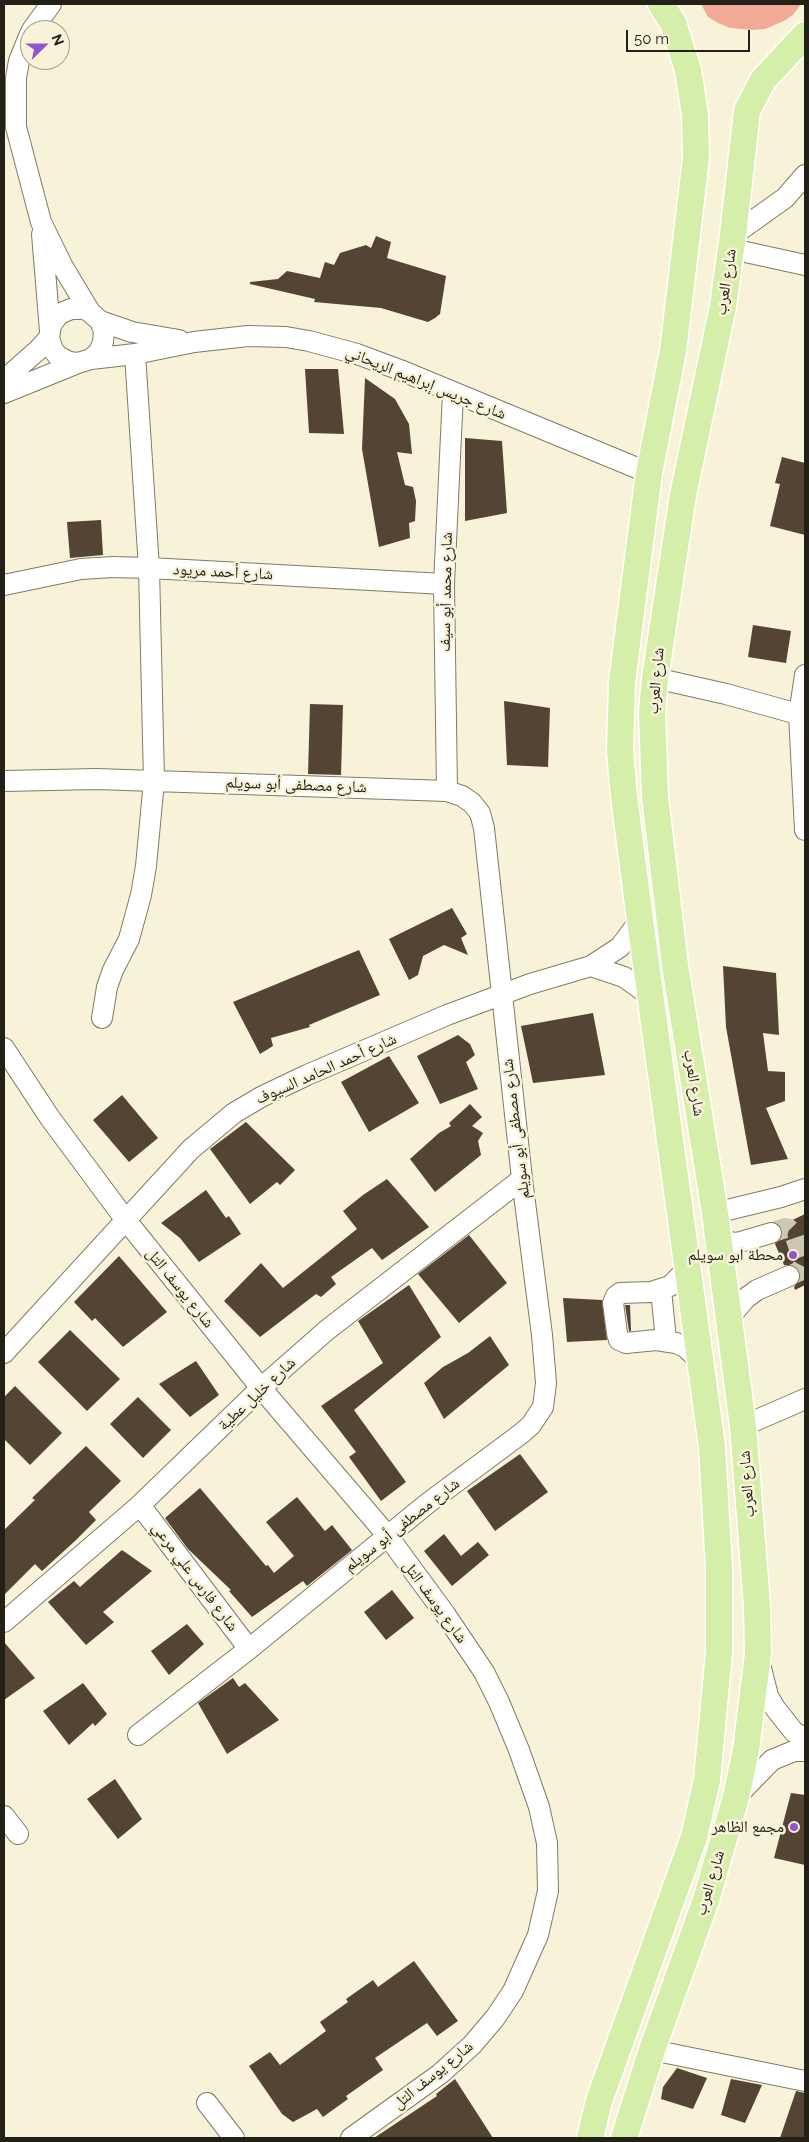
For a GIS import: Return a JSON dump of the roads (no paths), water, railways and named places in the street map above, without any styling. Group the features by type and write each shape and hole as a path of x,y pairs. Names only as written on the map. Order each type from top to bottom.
{"main road":[{"name":"شارع العرب","path":"590,2138 599,2101 694,1837 707,1780 720,1607 717,1515 712,1447 640,920 620,750 622,682 650,473 672,350 696,158 693,94 686,62 667,13"},
{"name":"شارع العرب","path":"624,2138 652,2050 706,1900 736,1797 746,1750 758,1654 757,1606 743,1426 715,1212 675,965 655,798 652,712 655,678 681,505 716,341 732,242 745,122 751,100 770,71 805,35"},
{"path":"720,1607 757,1606"},
{"path":"676,1889 706,1900"}],"street":[{"path":"39,20 51,4"},
{"path":"20,62 16,78 16,127 41,222 49,335 53,350 58,356 69,362 85,361 99,352 104,342 104,331 63,266 41,222"},
{"path":"4,111 16,127"},
{"path":"732,242 785,198 805,175"},
{"path":"732,242 805,265"},
{"path":"4,380 38,350 49,335 55,319 65,311 78,308 95,316"},
{"name":"شارع جريس إبراهيم الريحاني","path":"95,316 132,332 194,342"},
{"name":"شارع جريس إبراهيم الريحاني","path":"4,393 85,361 135,354 194,342 265,336 309,341 356,354 650,473"},
{"path":"102,1018 107,987 113,970 129,939 141,895 146,866 154,781 148,568 135,354"},
{"name":"شارع محمد أبو سيف","path":"447,791 444,584 453,392"},
{"name":"شارع أحمد مريود","path":"4,585 81,569 148,568 444,584"},
{"path":"805,675 802,715 805,830"},
{"path":"655,678 726,694 802,715"},
{"name":"شارع مصطفى أبو سويلم","path":"4,781 51,778 447,791 462,796 472,803 480,813 484,828 522,1179 542,1335 546,1384 543,1407 531,1426 387,1535 249,1649 138,1735"},
{"name":"شارع أحمد الحامد السيوف","path":"4,1353 191,1149 234,1113 261,1097 307,1075 501,994 591,966 620,947 640,920"},
{"path":"591,966 624,977 652,997"},
{"name":"شارع يوسف التل","path":"4,1048 50,1118 125,1219 260,1388 387,1535 471,1652 484,1672 499,1702 519,1750 538,1807 547,1843 548,1891 538,1935 514,1991 495,2018 472,2045 440,2074 351,2138"},
{"name":"شارع خليل عطية","path":"4,1622 140,1505 260,1388 327,1330 522,1179"},
{"path":"715,1212 781,1197 805,1189"},
{"path":"719,1241 737,1243 771,1233"},
{"path":"688,1263 678,1280 661,1290 620,1294 614,1299 617,1336 622,1342 666,1340 685,1347 700,1361"},
{"path":"729,1318 746,1298 757,1290 789,1276"},
{"path":"661,1290 666,1340"},
{"path":"743,1426 805,1399"},
{"name":"شارع فارس علي مرعي","path":"140,1505 249,1649"},
{"path":"758,1654 768,1696 794,1732 805,1738"},
{"path":"736,1797 772,1760 783,1754 805,1751"},
{"path":"4,1816 18,1834"},
{"path":"652,2050 805,2082"},
{"path":"207,2103 234,2138"}],"tunnel":[{"path":"771,1233 785,1228 794,1234 804,1263 800,1271 789,1276"}],"place":[{"name":"محطة ابو سويلم","path":"793,1255"},
{"name":"مجمع الظاهر","path":"794,1827"}]}
